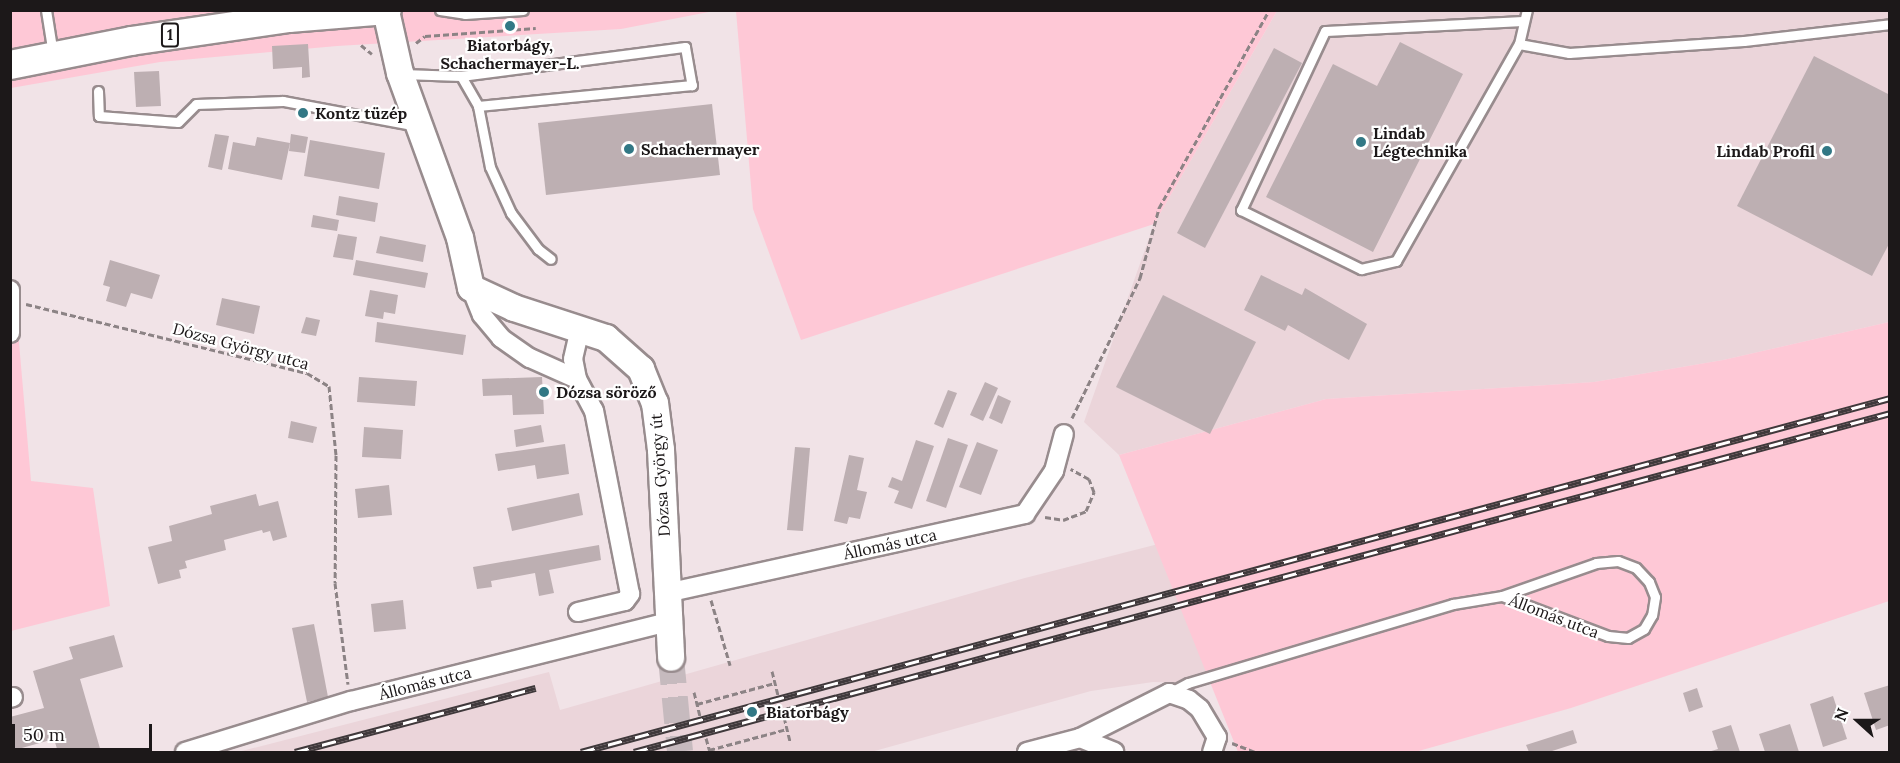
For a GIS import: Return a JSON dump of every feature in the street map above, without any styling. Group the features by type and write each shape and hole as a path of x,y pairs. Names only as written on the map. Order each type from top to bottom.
{"main road":[{"name":"1","path":"10,65 289,18 387,11"}],"street":[{"path":"387,11 381,49 400,74 421,127 460,238 471,288 482,315 501,338 530,358 577,379"},
{"name":"Dózsa György út","path":"471,288 514,308 606,338 627,353 641,369 655,403 661,450 666,593 671,658"},
{"path":"10,333 12,295"},
{"path":"578,612 625,601 630,594 594,411 577,379 573,359 580,328"},
{"path":"1025,514 1054,471 1064,434"},
{"name":"Állomás utca","path":"666,593 709,592 1025,514"},
{"name":"Állomás utca","path":"185,753 351,701 668,622"},
{"path":"1169,693 1189,700 1200,709 1214,745"},
{"name":"Állomás utca","path":"1027,753 1080,738 1169,693"},
{"path":"1080,738 1114,753"}],"lane":[{"path":"46,10 53,56"},
{"path":"440,10 465,14 523,10"},
{"path":"1523,21 1325,31 1241,210 1361,269 1396,261 1519,44 1527,10"},
{"path":"1519,44 1569,53 1744,41 1890,24"},
{"path":"400,74 461,76 685,47 692,85 478,106"},
{"path":"461,76 478,106 490,167 499,189 526,235 552,259"},
{"path":"98,91 99,116 178,122 196,104 283,101 421,127"},
{"name":"Állomás utca","path":"1169,693 1188,683 1453,604 1502,596 1565,571 1618,561 1636,568 1649,582 1655,597 1652,615 1644,629 1628,638 1608,636 1502,596"}],"path":[{"path":"1064,434 1140,278 1159,207 1269,10"},
{"path":"381,49 415,44 425,36 536,28"},
{"name":"Dózsa György utca","path":"12,295 307,373 329,386 336,455 335,583 351,701"},
{"path":"1025,514 1063,520 1086,511 1094,492 1089,479 1075,469 1054,471"},
{"path":"700,604 709,592"},
{"path":"709,592 730,665"},
{"path":"772,671 778,695"},
{"path":"697,704 775,683"},
{"path":"694,692 700,716"},
{"path":"783,717 790,741"},
{"path":"706,738 710,751 787,729"},
{"path":"1214,745 1256,753"}],"shaded area":[{"path":"736,10 1277,11 1154,224 801,340 753,209"},
{"path":"11,11 714,11 621,29 337,46 160,62 11,88"},
{"path":"1277,11 1889,11 1889,322 1723,360 1594,382 1326,399 1119,455 1084,422 1154,224"},
{"path":"10,292 18,331 31,481 93,488 110,606 11,631"},
{"path":"1889,322 1889,601 1571,708 1415,752 1238,752 1119,455 1326,399 1594,382 1723,360"},
{"path":"1664,443 1188,683 1153,682 1091,691 871,752 238,752 549,672 560,710 1025,578 1284,512"}],"building":[{"name":"Lindab Légtechnika","path":"1400,42 1463,74 1373,252 1266,197 1333,64 1377,86"},
{"path":"308,44 310,77 302,78 302,67 273,69 272,46"},
{"path":"1274,48 1302,63 1205,248 1177,233"},
{"name":"Lindab Profil","path":"1814,56 1890,95 1890,242 1872,276 1737,206"},
{"path":"159,71 161,106 136,107 134,72"},
{"name":"Schachermayer","path":"712,104 720,175 546,195 538,123"},
{"path":"215,134 229,136 222,170 208,167"},
{"path":"291,134 308,137 305,153 289,151"},
{"path":"257,137 290,143 282,180 228,169 233,142 255,146"},
{"path":"310,140 385,153 379,189 304,176"},
{"path":"339,196 378,203 375,222 336,215"},
{"path":"313,215 339,220 337,231 311,227"},
{"path":"338,234 357,237 353,260 333,257"},
{"path":"380,236 426,245 423,262 376,253"},
{"path":"110,260 160,275 152,299 131,293 126,307 106,301 110,287 103,285"},
{"path":"356,260 428,273 425,288 353,275"},
{"path":"1261,275 1302,295 1305,288 1367,324 1349,360 1288,325 1285,331 1244,310"},
{"path":"370,290 398,295 395,314 384,312 383,319 365,316"},
{"path":"1163,295 1256,342 1210,434 1116,387"},
{"path":"222,298 260,306 254,334 216,325"},
{"path":"306,317 320,320 316,336 301,333"},
{"path":"377,322 466,335 463,355 375,342"},
{"path":"359,377 417,381 415,406 357,402"},
{"path":"542,377 544,414 513,415 512,395 483,396 482,379"},
{"path":"985,382 998,388 983,421 970,415"},
{"path":"948,390 957,393 943,428 934,424"},
{"path":"998,395 1011,401 1002,424 989,418"},
{"path":"291,421 317,427 313,443 288,438"},
{"path":"541,425 544,442 516,447 514,430"},
{"path":"364,427 403,430 401,459 362,457"},
{"path":"948,438 968,445 946,508 926,501"},
{"path":"916,440 934,446 912,509 894,503 899,491 888,487 892,477 902,481"},
{"path":"977,442 998,450 981,495 959,487"},
{"path":"565,444 569,474 537,479 535,465 498,471 495,454"},
{"path":"795,447 810,448 803,531 787,530"},
{"path":"849,455 864,458 857,490 867,492 860,519 849,517 847,524 834,521"},
{"path":"389,485 392,515 358,518 355,489"},
{"path":"579,493 583,515 512,531 507,508"},
{"path":"256,494 259,506 278,501 287,537 273,541 270,531 263,533 262,530 224,540 226,550 185,561 187,568 179,570 181,578 158,584 148,547 172,541 169,526 212,514 210,506"},
{"path":"599,545 601,560 549,570 554,593 539,596 535,573 491,581 492,587 477,589 473,567"},
{"path":"403,600 406,629 374,632 371,604"},
{"path":"314,624 328,697 307,702 292,628"},
{"path":"114,635 123,667 80,679 101,752 58,752 54,739 11,751 10,717 44,708 33,671 73,659 69,647"},
{"path":"1890,685 1890,725 1876,730 1864,693"},
{"path":"1697,688 1703,707 1689,712 1683,693"},
{"path":"1833,696 1847,739 1823,747 1810,704"},
{"path":"1790,724 1799,752 1765,752 1759,734"},
{"path":"1731,725 1740,752 1708,752 1718,749 1712,731"},
{"path":"1573,730 1577,743 1549,752 1529,752 1526,745"}],"tunnel":[{"path":"671,658 680,752"}],"railway":[{"path":"581,752 1890,398"},
{"path":"634,752 1890,413"},
{"path":"295,752 536,688"}],"place":[{"name":"Biatorbágy, Schachermayer-L.","path":"510,26"},
{"name":"Kontz tüzép","path":"303,113"},
{"name":"Lindab Légtechnika","path":"1361,142"},
{"name":"Schachermayer","path":"629,149"},
{"name":"Lindab Profil","path":"1827,151"},
{"name":"Dózsa söröző","path":"544,392"},
{"name":"Biatorbágy","path":"752,712"}]}
